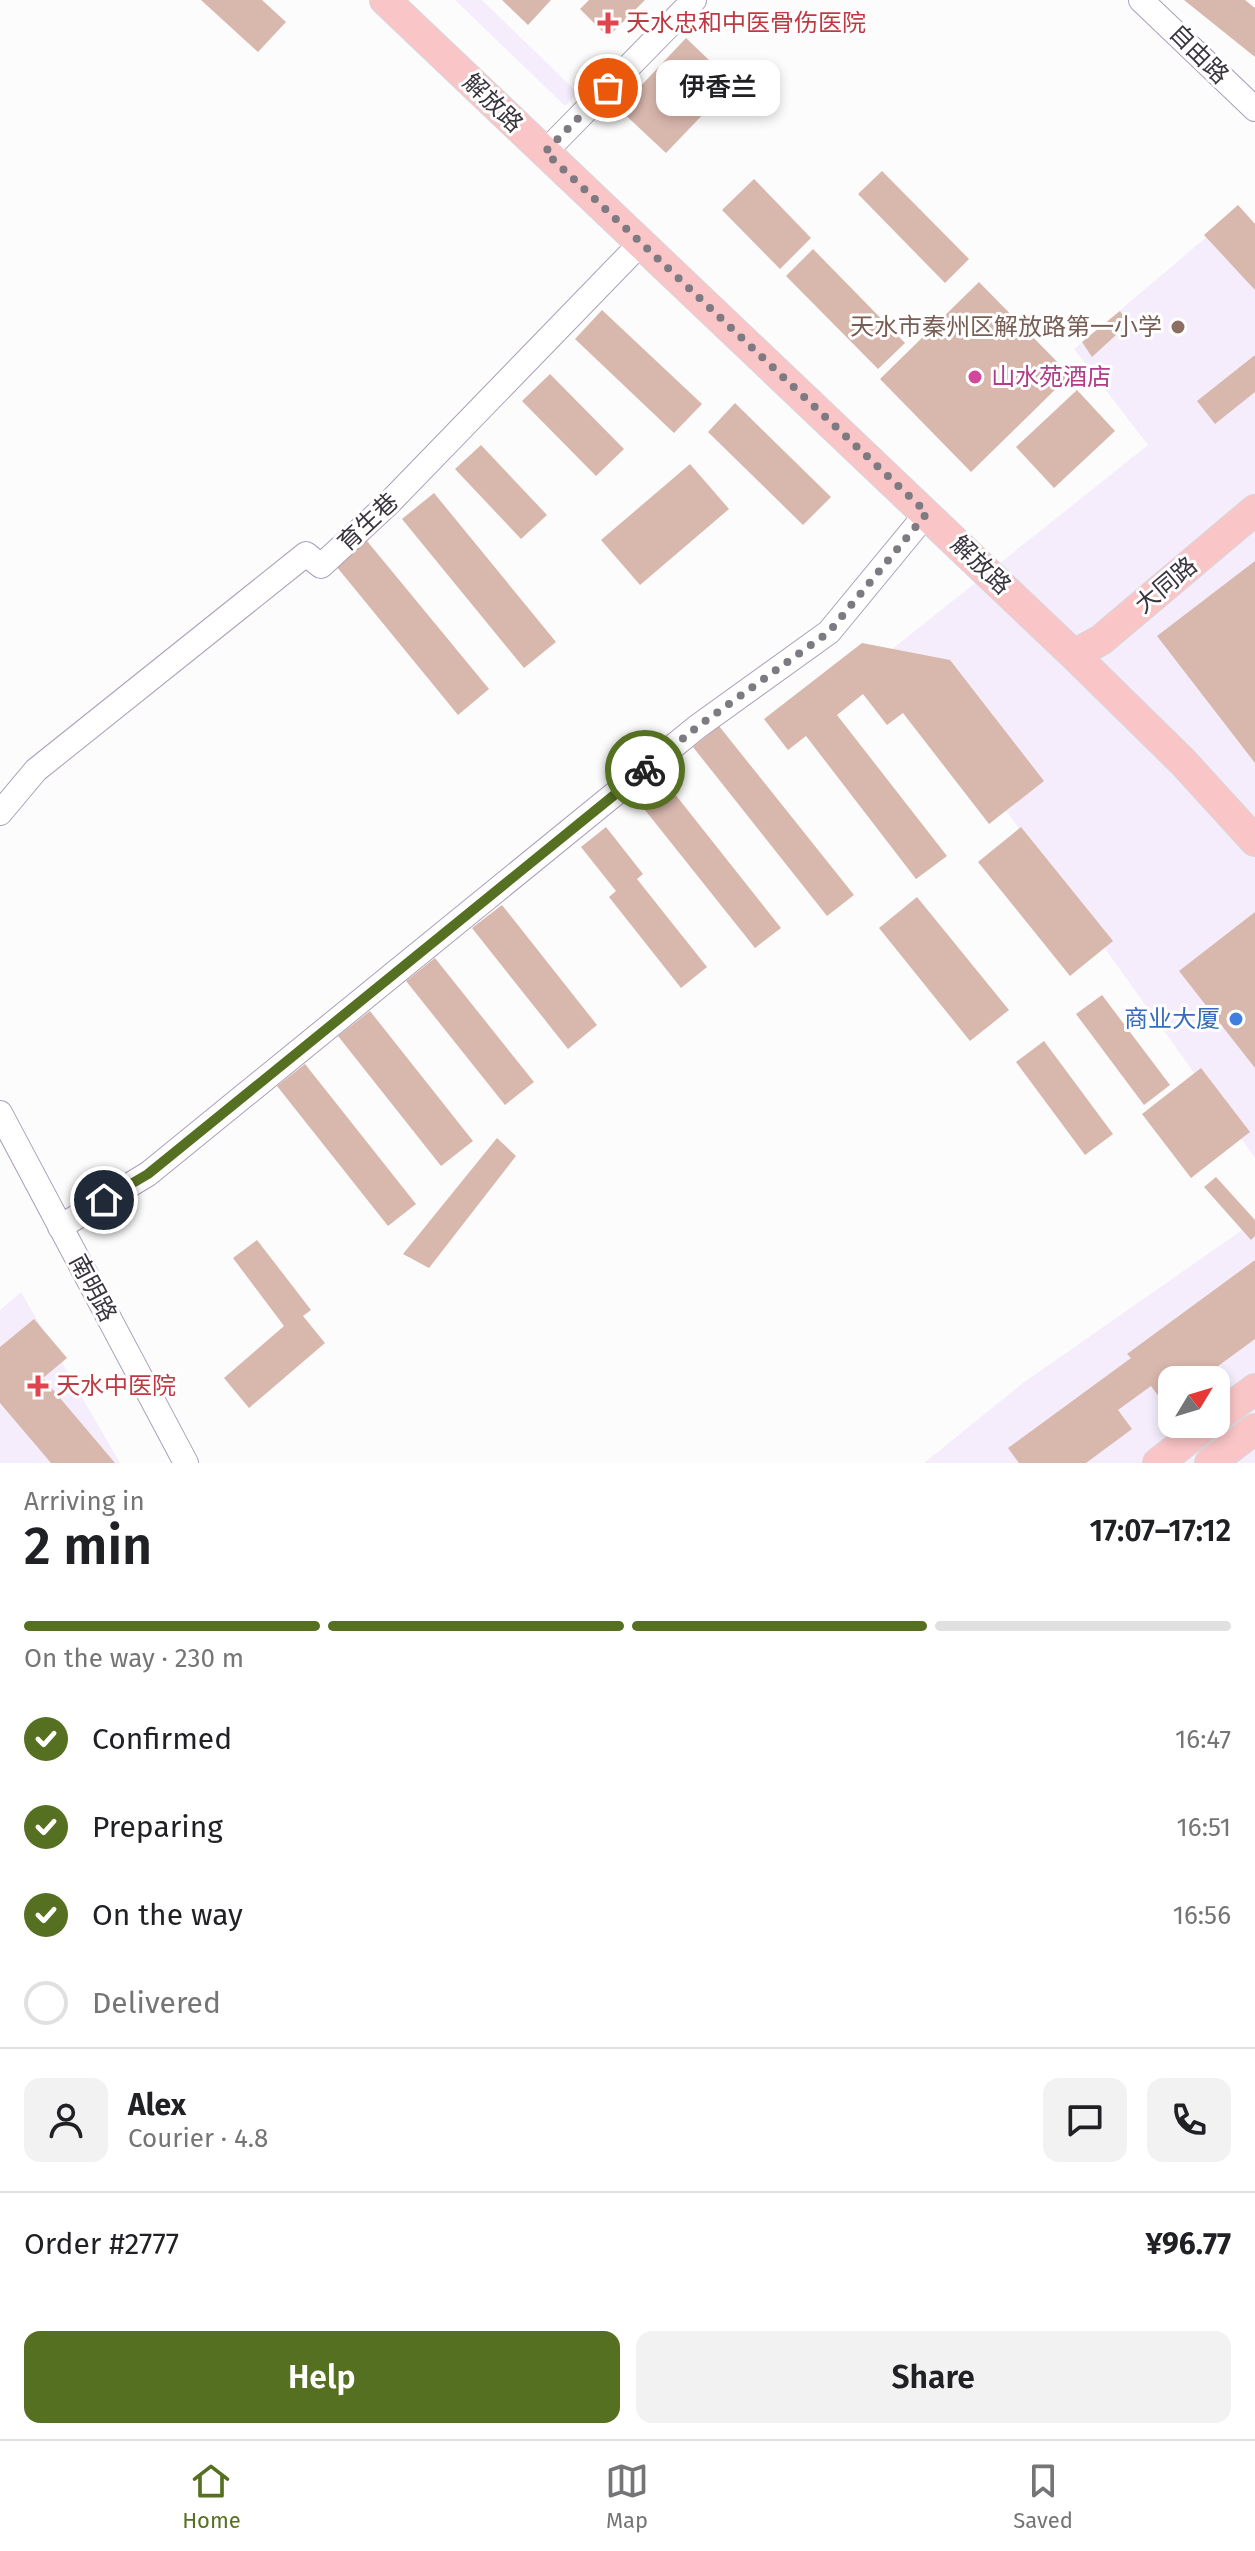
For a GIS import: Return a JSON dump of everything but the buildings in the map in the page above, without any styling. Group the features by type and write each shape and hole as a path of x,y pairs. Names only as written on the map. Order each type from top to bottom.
{"main road":[{"name":"解放路","path":"385,0 1074,655 1183,762 1255,841"},
{"name":"大同路","path":"1074,655 1101,640 1255,510"},
{"path":"1230,1408 1255,1389"},
{"path":"1210,1463 1255,1429"},
{"path":"1158,1463 1190,1438"}],"street":[{"path":"545,152 694,0"},
{"name":"自由路","path":"1141,0 1255,109"},
{"name":"育生巷","path":"0,813 36,770 306,554 321,566 388,504 641,243"},
{"path":"60,1227 148,1174 697,727 829,632 927,513"},
{"name":"南明路","path":"0,1113 186,1463"}],"shaded area":[{"path":"455,0 482,0 578,93 565,106"},
{"path":"1241,208 1255,224 1255,1158 891,650 1148,445 1074,349"},
{"path":"1255,1221 1255,1463 924,1463 1023,1383"},
{"name":"天水中医院","path":"21,1292 120,1463 0,1463 0,1310"}],"way so far":[{"path":"608,88 545,152 927,513 829,632 697,727 645,770"}],"place":[{"name":"天水忠和中医骨伤医院","path":"608,23"},
{"name":"伊香兰","path":"608,88"},
{"name":"天水市秦州区解放路第一小学","path":"1178,327"},
{"name":"山水苑酒店","path":"975,377"},
{"name":"商业大厦","path":"1236,1019"},
{"name":"天水中医院","path":"38,1386"}],"route":[{"path":"104,1200 148,1174 645,770"}]}
